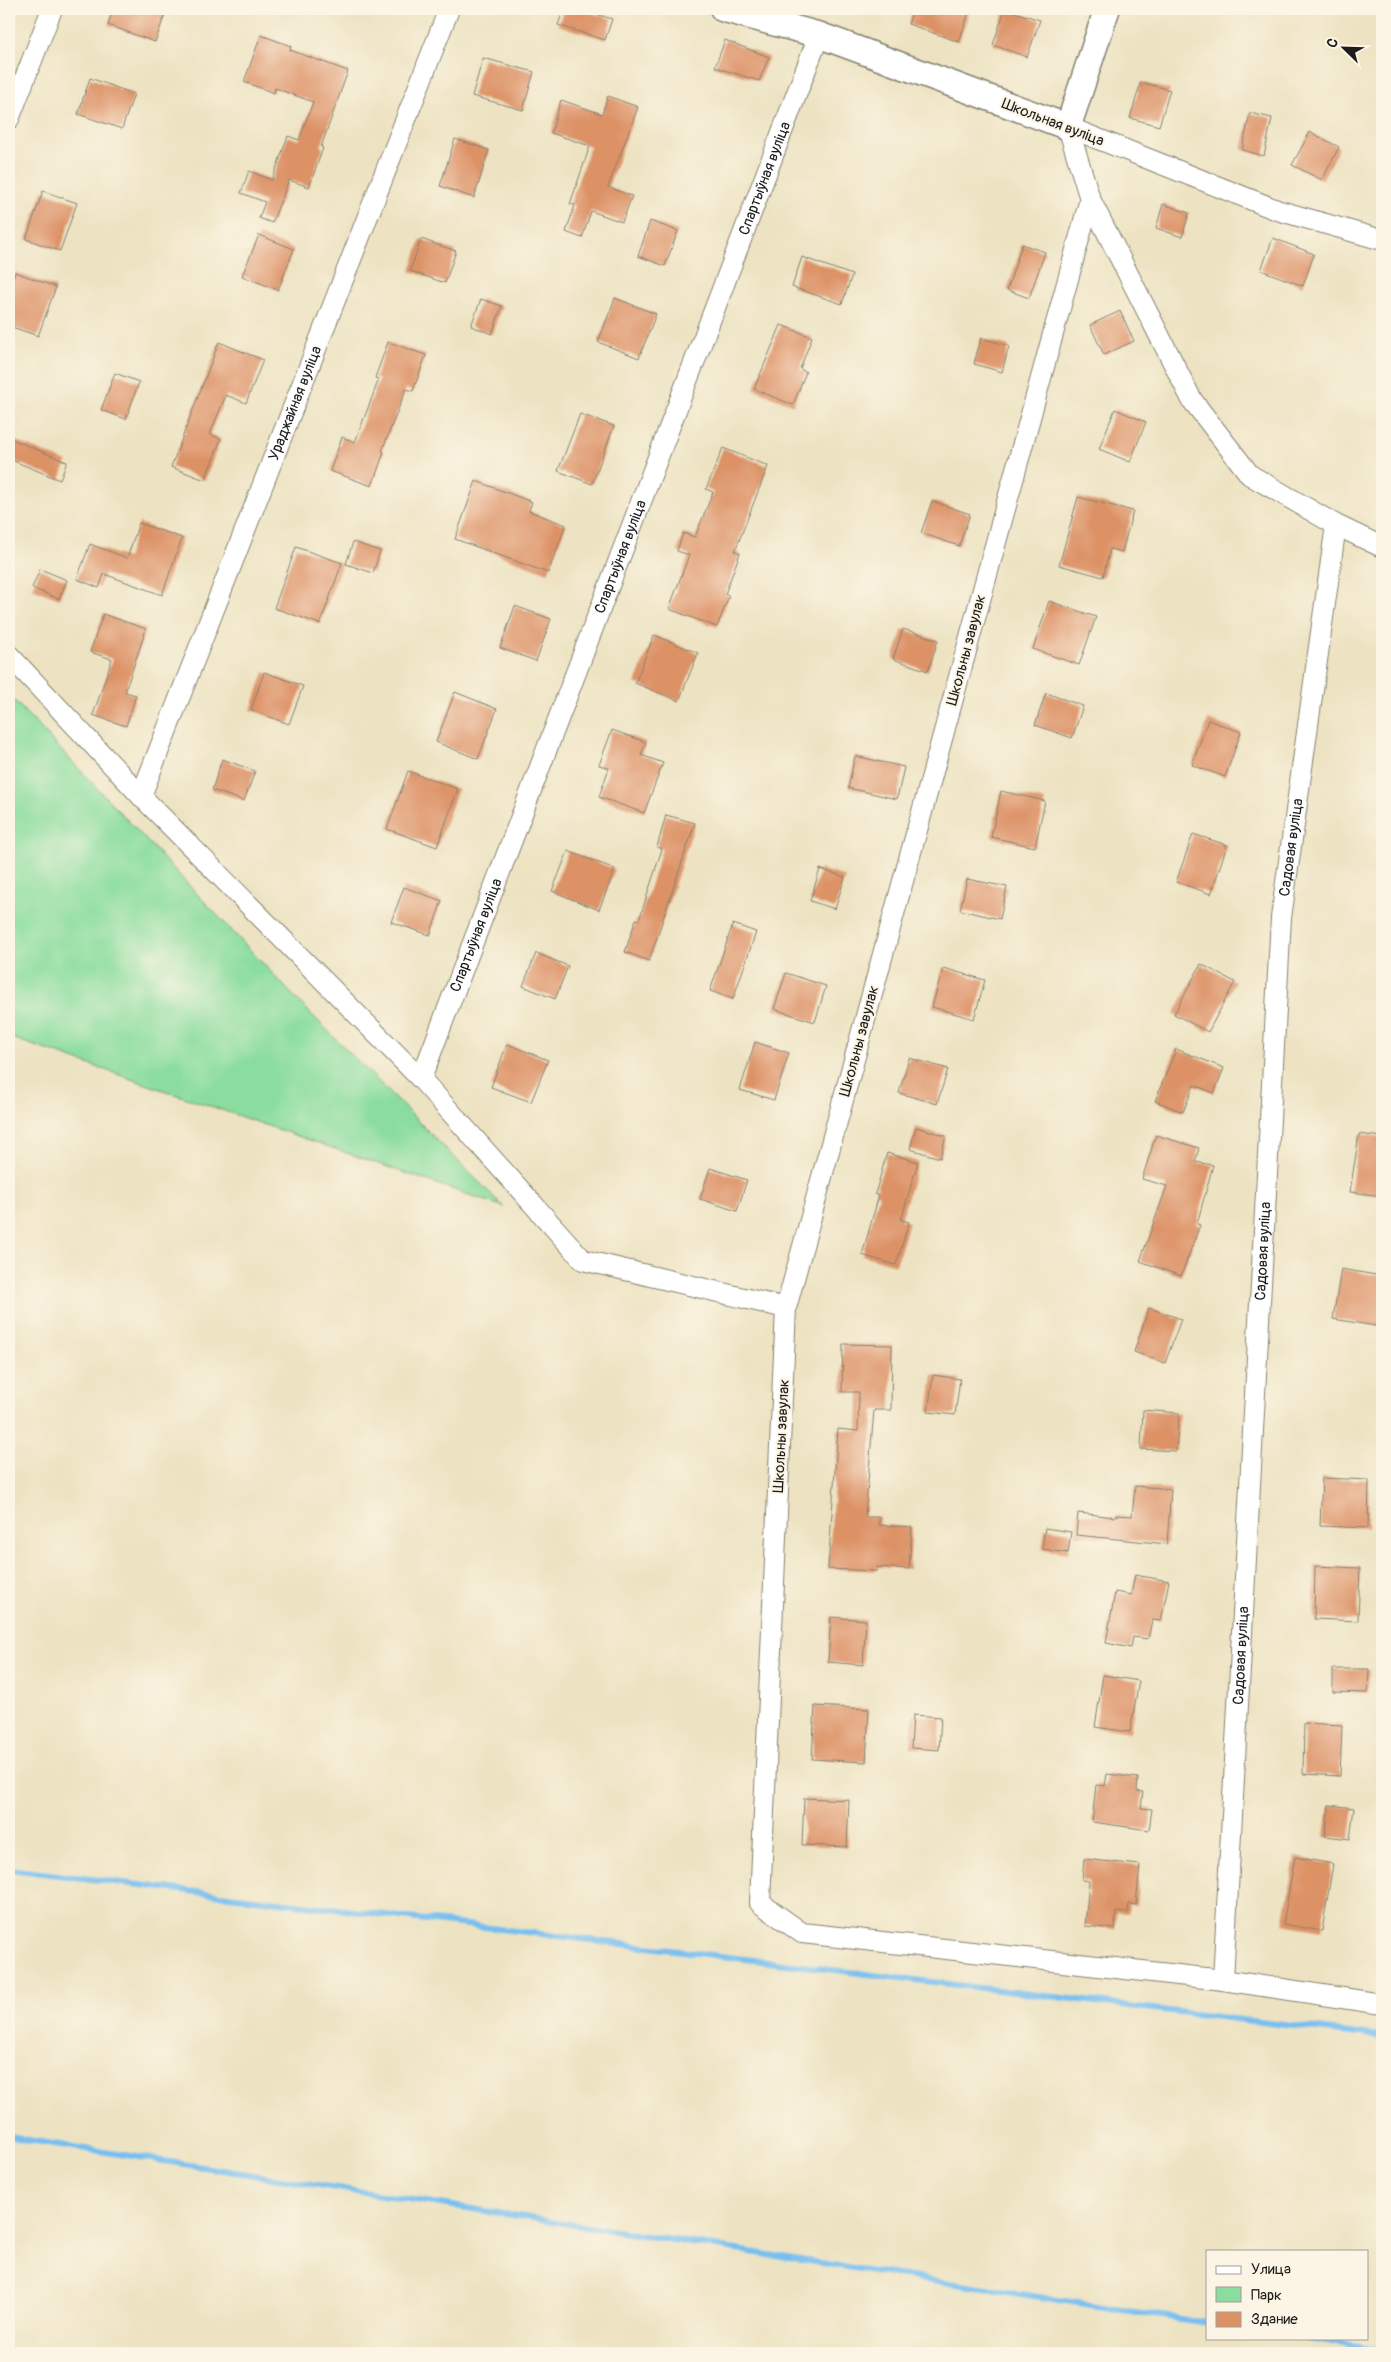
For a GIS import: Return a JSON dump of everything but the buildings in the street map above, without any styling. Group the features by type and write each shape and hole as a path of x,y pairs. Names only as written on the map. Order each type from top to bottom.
{"street":[{"path":"9,119 52,9"},
{"name":"Ураджайная вуліца","path":"141,796 449,9"},
{"name":"Школьная вуліца","path":"723,9 819,35 1068,127 1277,210 1382,240"},
{"path":"1107,9 1068,127 1090,199 1192,400 1250,475 1336,525 1382,547"},
{"name":"Спартыўная вуліца","path":"421,1079 819,35"},
{"name":"Школьны завулак","path":"1090,199 786,1308 760,1903 802,1933 1223,1980"},
{"name":"Садовая вуліца","path":"1223,1980 1281,918 1336,525"},
{"path":"9,655 141,796 421,1079 584,1260 786,1308"},
{"path":"1223,1980 1382,2004"}],"green space":[{"path":"9,695 305,1008 504,1207 9,1037"}],"waterway":[{"path":"9,1869 1382,2037"},
{"path":"9,2137 1206,2323"},
{"path":"1320,2340 1382,2350"}]}
